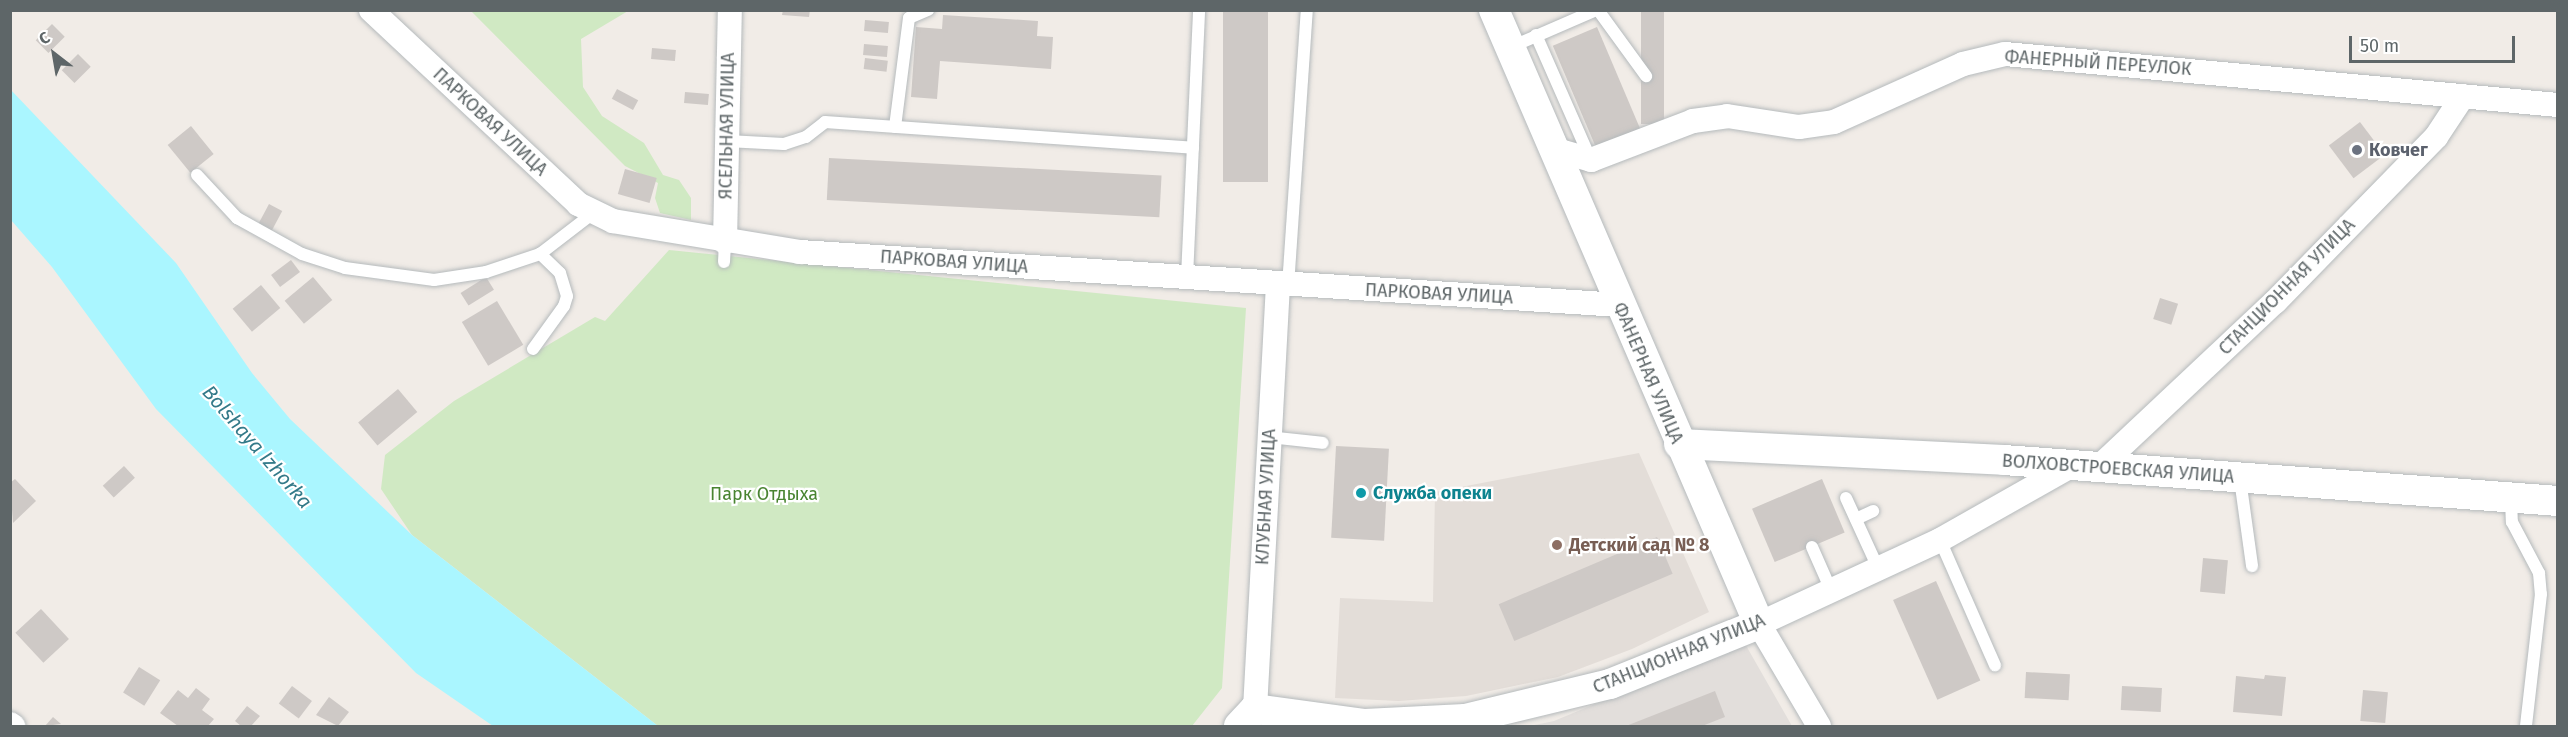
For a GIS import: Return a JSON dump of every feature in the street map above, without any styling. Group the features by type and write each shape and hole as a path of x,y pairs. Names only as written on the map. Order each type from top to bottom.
{"street":[{"name":"ПАРКОВАЯ УЛИЦА","path":"371,10 592,214 725,252 801,252 1188,277 1283,286 1619,305"},
{"name":"ЯСЕЛЬНАЯ УЛИЦА","path":"725,252 730,10"},
{"name":"ФАНЕРНАЯ УЛИЦА","path":"1494,10 1510,47 1566,144 1619,305 1759,624 1826,726"},
{"name":"ФАНЕРНЫЙ ПЕРЕУЛОК","path":"1566,144 1592,160 1693,121 1726,116 1798,127 1834,122 1963,64 2005,54 2558,105"},
{"name":"СТАНЦИОННАЯ УЛИЦА","path":"1247,718 1365,724 1465,719 1610,684 1759,624 1940,540 2085,466 2274,302 2436,137 2463,96"},
{"name":"КЛУБНАЯ УЛИЦА","path":"1247,718 1283,286"},
{"name":"ВОЛХОВСТРОЕВСКАЯ УЛИЦА","path":"1679,444 2085,466 2558,501"}],"lane":[{"path":"895,127 909,18 928,10"},
{"path":"1188,277 1199,10"},
{"path":"1283,286 1307,10"},
{"path":"1510,47 1597,10 1646,76"},
{"path":"1536,35 1566,144"},
{"path":"727,141 784,144 806,137 825,122 1193,148"},
{"path":"197,175 237,218 267,238 345,268 454,280 540,254 592,214"},
{"path":"533,349 564,306 567,296 560,273 540,254"},
{"path":"1269,437 1323,443"},
{"path":"2240,478 2252,566"},
{"path":"1846,498 1878,568"},
{"path":"2511,498 2512,522 2539,573 2541,594 2526,726"},
{"path":"1856,519 1873,511"},
{"path":"1940,540 1995,665"},
{"path":"1812,547 1832,590"}],"shaded area":[{"name":"Детский сад № 8","path":"1639,453 1709,612 1632,649 1558,677 1466,696 1399,701 1335,698 1340,598 1433,602 1435,492"},
{"path":"1744,642 1792,726 1530,726 1554,721"}],"green space":[{"path":"471,11 628,11 581,39 583,87 602,116 644,143 663,175 679,180 691,198 691,220 660,213 655,198 658,183 625,166"},
{"name":"Парк Отдыха","path":"669,250 1246,308 1222,688 1192,726 658,726 412,535 381,489 385,455 454,401 595,317 605,321"}],"water":[{"name":"Bolshaya Izhorka","path":"10,89 176,263 252,373 290,419 412,535 658,726 493,726 416,673 156,409 52,267 11,220"}],"building":[{"path":"783,10 810,10 809,17 782,15"},
{"path":"1223,10 1268,10 1268,182 1223,182"},
{"path":"1641,10 1664,10 1664,124 1641,124"},
{"path":"943,15 1038,21 1037,36 1053,37 1051,69 940,61 937,99 911,97 916,27 942,29"},
{"path":"865,20 889,22 888,33 864,31"},
{"path":"52,24 65,37 48,53 36,40"},
{"path":"1597,27 1642,132 1597,151 1553,46"},
{"path":"864,44 888,46 887,57 863,55"},
{"path":"652,48 676,50 675,61 651,59"},
{"path":"78,54 91,67 74,83 62,70"},
{"path":"865,58 888,61 886,72 864,69"},
{"path":"617,89 638,100 633,110 612,99"},
{"path":"685,92 709,94 708,105 684,103"},
{"name":"Ковчег","path":"2360,122 2385,155 2354,178 2329,145"},
{"path":"191,126 214,154 190,173 168,145"},
{"path":"829,158 1162,175 1159,217 827,200"},
{"path":"625,169 657,178 650,203 618,194"},
{"path":"269,204 282,211 271,233 257,226"},
{"path":"291,260 300,272 280,287 271,275"},
{"path":"313,277 332,300 304,324 285,301"},
{"path":"486,277 494,290 469,306 461,293"},
{"path":"261,285 280,308 252,332 233,309"},
{"path":"2160,298 2178,304 2171,325 2153,319"},
{"path":"497,301 523,345 488,366 462,322"},
{"path":"398,389 417,412 377,445 358,422"},
{"name":"Служба опеки","path":"1336,446 1389,449 1384,541 1331,538"},
{"path":"124,466 135,478 114,497 103,486"},
{"path":"15,479 36,501 13,523 10,483"},
{"path":"1822,479 1845,532 1775,562 1752,509"},
{"path":"1657,537 1673,574 1514,641 1499,604"},
{"path":"2203,558 2228,560 2225,594 2200,592"},
{"path":"1936,581 1980,681 1937,700 1893,600"},
{"path":"41,609 69,639 43,663 15,633"},
{"path":"139,667 160,680 144,706 123,692"},
{"path":"2026,672 2070,674 2069,700 2025,698"},
{"path":"2265,675 2286,677 2282,716 2233,712 2236,676 2264,679"},
{"path":"292,686 312,701 299,719 279,704"},
{"path":"2122,686 2162,688 2161,712 2121,710"},
{"path":"196,688 210,699 202,710 214,719 208,726 178,726 160,713 178,690 188,698"},
{"path":"2363,690 2388,692 2385,723 2360,721"},
{"path":"1715,691 1725,717 1702,726 1626,726"},
{"path":"329,697 349,712 338,726 316,715"},
{"path":"247,706 260,716 251,726 241,726 235,721"},
{"path":"53,717 61,724 45,726"}],"place":[{"name":"Ковчег","path":"2357,150"},
{"name":"Служба опеки","path":"1361,493"},
{"name":"Детский сад № 8","path":"1557,545"}]}
